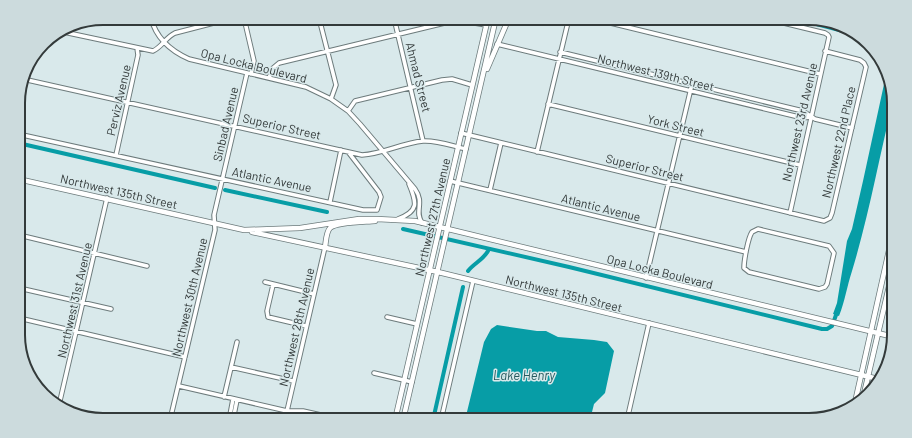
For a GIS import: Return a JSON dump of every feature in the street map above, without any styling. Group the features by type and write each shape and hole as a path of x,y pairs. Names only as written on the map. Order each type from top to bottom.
{"main road":[{"name":"Northwest 27th Avenue","path":"397,413 486,25"},
{"name":"Northwest 27th Avenue","path":"405,413 494,25"},
{"path":"484,74 506,25"},
{"name":"Northwest 135th Street","path":"25,180 214,222"},
{"name":"Opa Locka Boulevard","path":"214,222 244,230 300,228 359,219 382,219 422,223 447,232 887,335"},
{"path":"325,247 328,232 332,227 350,223 378,221 382,219"},
{"name":"Northwest 135th Street","path":"244,230 438,272 874,378"},
{"path":"856,398 887,259"},
{"path":"865,389 887,295"}],"street":[{"name":"Opa Locka Boulevard","path":"153,25 155,30 164,42 173,50 189,59 306,87 331,99 348,111 418,193 420,202 418,217 422,223"},
{"path":"68,33 153,51 158,49 169,36 180,31 204,25"},
{"name":"Sinbad Avenue","path":"246,25 254,58 252,74"},
{"path":"320,25 326,52 336,85 331,99"},
{"name":"Ahmad Street","path":"396,25 423,141"},
{"path":"269,78 273,68 277,64 435,25"},
{"path":"538,152 567,25"},
{"path":"619,25 820,74"},
{"name":"Northwest 23rd Avenue","path":"790,213 810,117 829,37 825,33 792,25"},
{"name":"Northwest 139th Street","path":"497,44 803,118 810,117 852,128"},
{"name":"Perviz Avenue","path":"116,155 138,55 137,48"},
{"name":"Northwest 22nd Place","path":"824,221 830,218 832,213 866,67 860,60 825,51"},
{"name":"Northwest 139th Street","path":"560,52 803,111 810,117"},
{"path":"628,76 630,69"},
{"name":"Sinbad Avenue","path":"222,179 246,73"},
{"path":"348,111 355,101 446,79 472,85"},
{"name":"Superior Street","path":"29,80 349,153 362,155 423,141 438,142 466,149"},
{"path":"646,278 692,84"},
{"name":"York Street","path":"548,104 800,165"},
{"name":"Superior Street","path":"461,133 824,221"},
{"name":"Atlantic Avenue","path":"25,136 363,210 377,210 381,197 349,153"},
{"path":"490,190 502,143"},
{"path":"330,202 341,150"},
{"name":"Northwest 30th Avenue","path":"172,413 215,230 214,215 222,179"},
{"name":"Atlantic Avenue","path":"450,181 746,252"},
{"path":"397,220 409,214 414,208 415,201 409,183"},
{"name":"Northwest 31st Avenue","path":"60,400 107,198"},
{"path":"758,229 829,246 834,253 827,284 819,289 749,272 744,268 746,252 750,236 753,231 758,229"},
{"path":"25,237 147,266"},
{"name":"Northwest 28th Avenue","path":"287,411 325,247"},
{"path":"443,413 473,281"},
{"path":"265,282 314,294"},
{"path":"273,285 267,311 268,317 306,326"},
{"path":"25,289 111,309"},
{"path":"387,317 417,324"},
{"path":"25,319 185,357"},
{"path":"629,413 649,323"},
{"path":"224,397 237,342"},
{"path":"231,367 294,381"},
{"path":"374,373 412,382"},
{"path":"179,386 287,411 303,411 312,413"},
{"path":"233,399 233,411"},
{"path":"233,411 237,400"}],"water":[{"path":"813,25 825,26 845,34"},
{"path":"884,84 887,103 887,127 864,229 839,316 833,314 837,303 847,241 852,229"},
{"name":"Lake Henry","path":"497,325 546,331 558,337 607,342 614,351 605,393 594,404 592,413 467,413 484,342 491,329"}],"waterway":[{"path":"25,145 215,188"},
{"path":"225,190 327,212"},
{"path":"403,229 569,267 822,329 827,329 832,326 836,315"},
{"path":"468,271 485,256 489,249"},
{"path":"435,413 463,287"}]}
